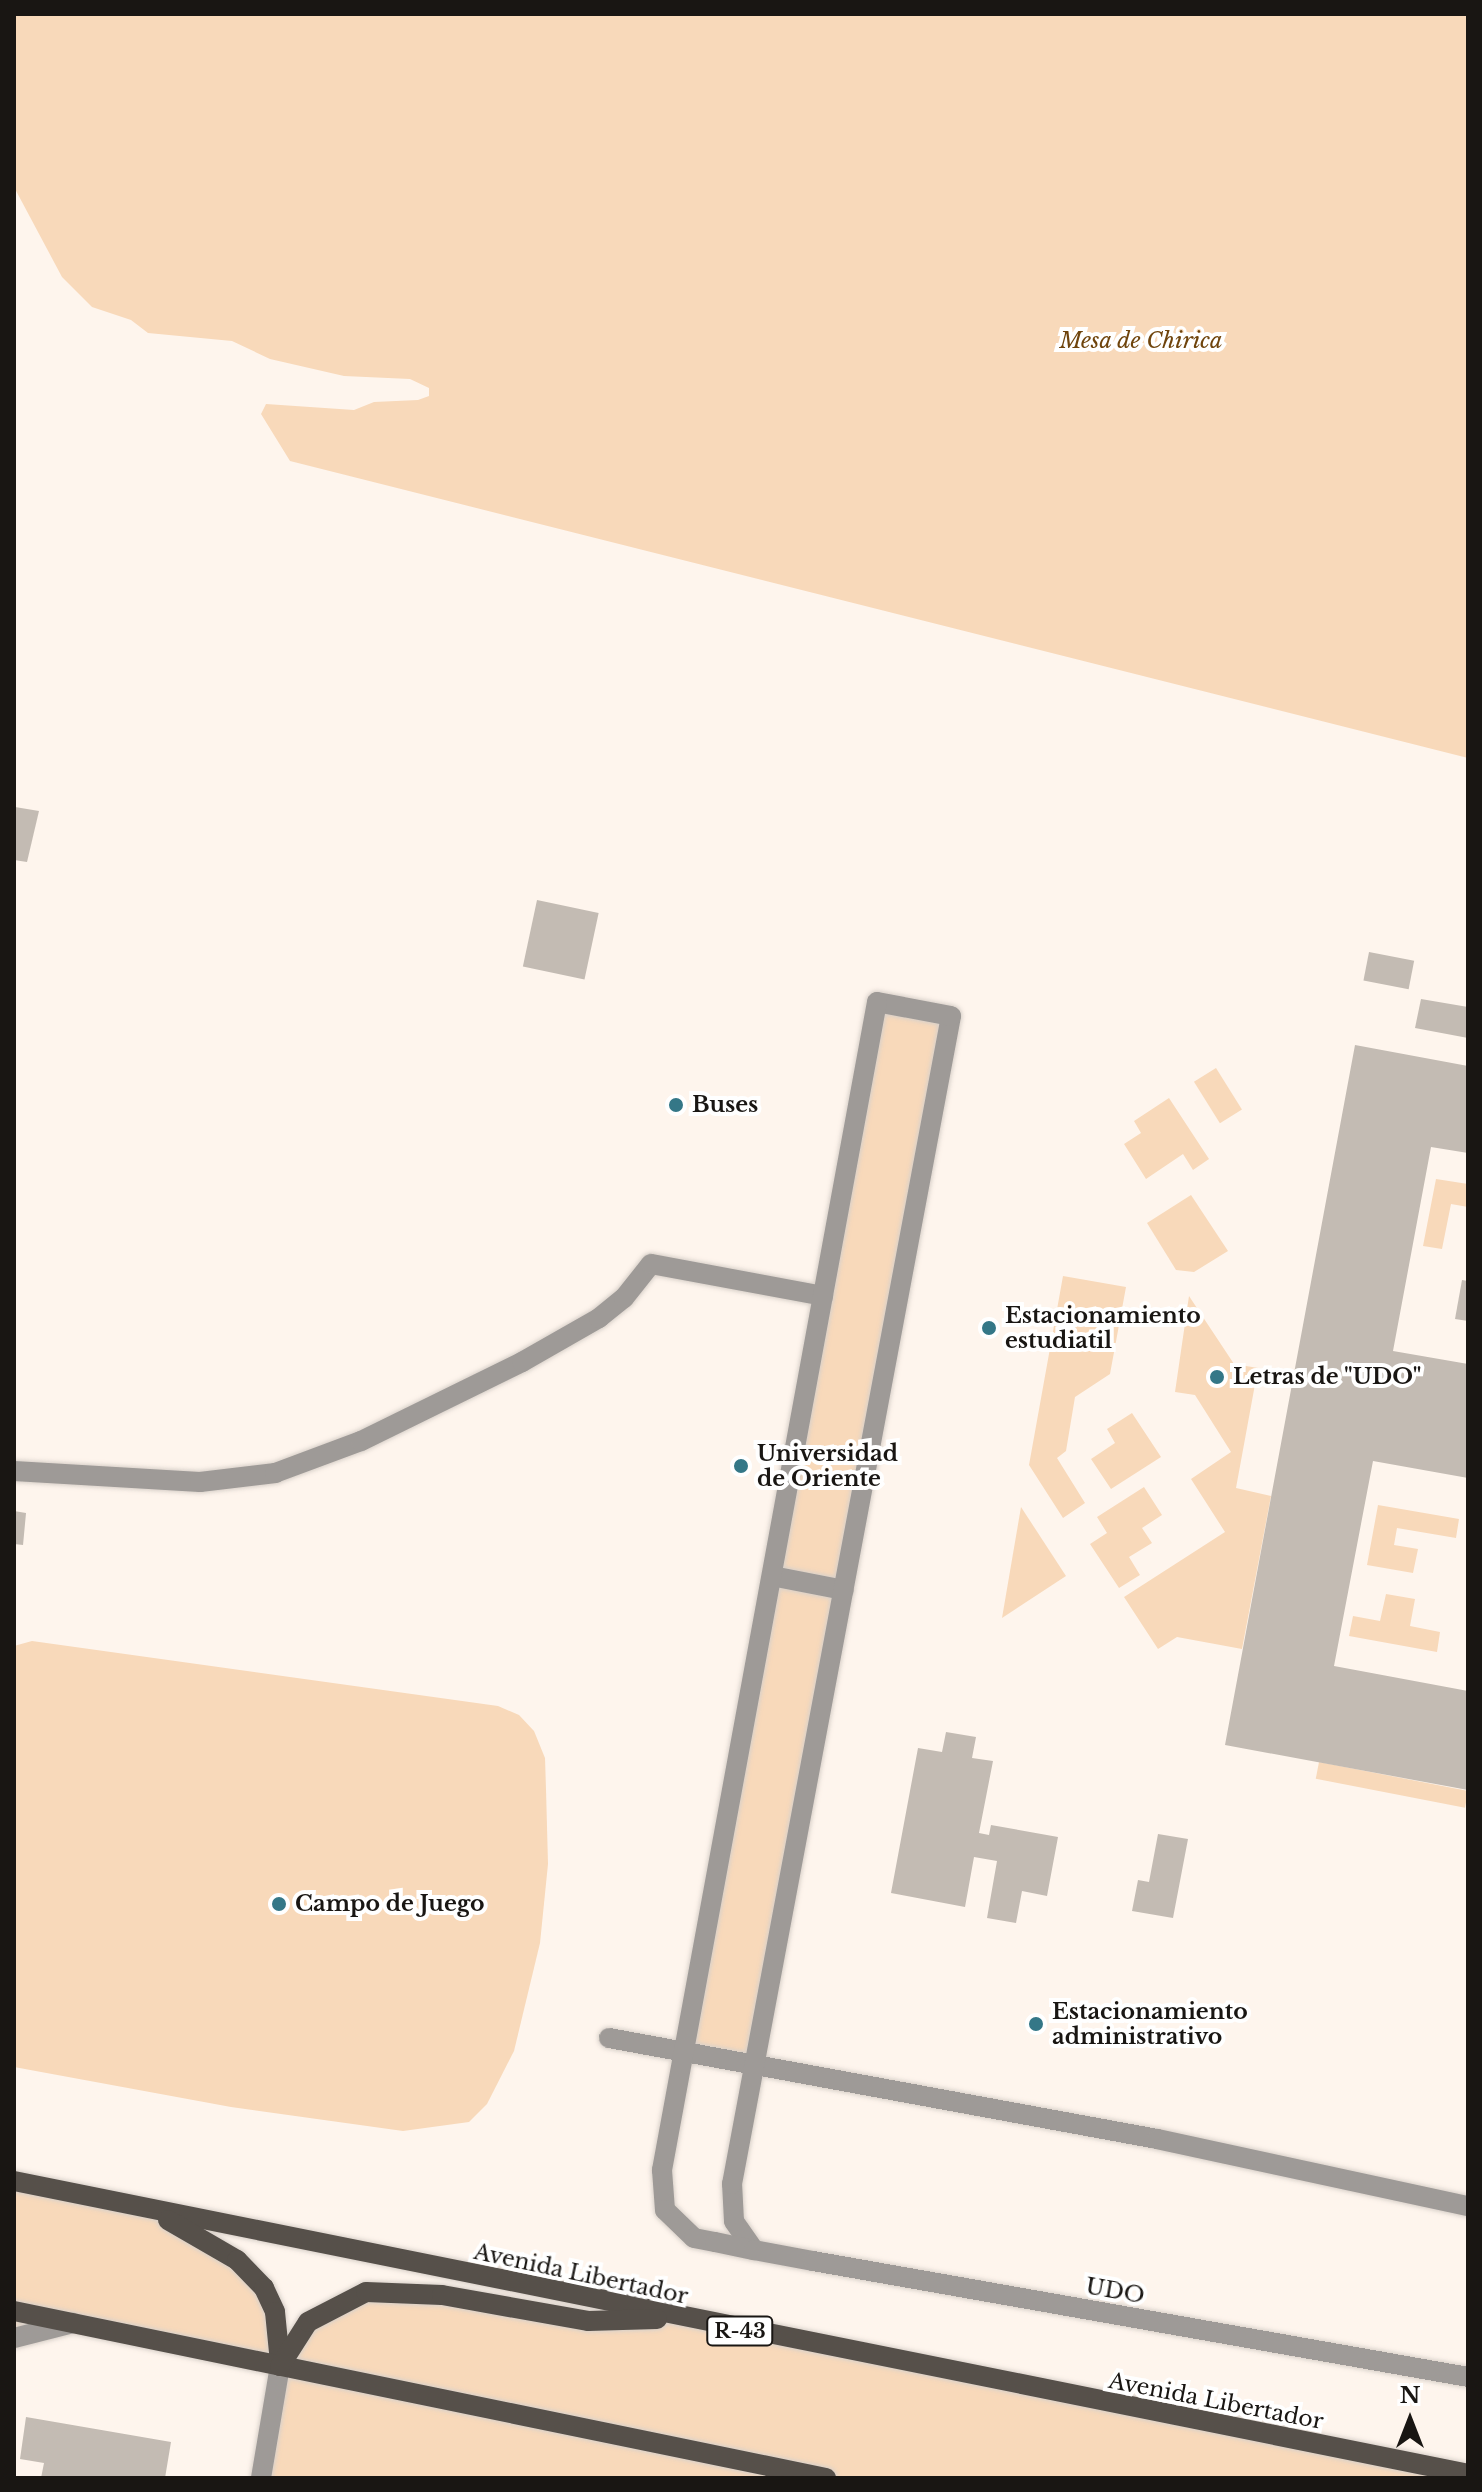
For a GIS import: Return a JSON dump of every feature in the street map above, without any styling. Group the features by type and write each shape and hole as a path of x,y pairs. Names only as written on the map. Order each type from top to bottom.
{"main road":[{"name":"Avenida Libertador","path":"14,2181 672,2317 1468,2474"},
{"path":"144,2208 237,2260 264,2288 275,2312 280,2366"},
{"path":"280,2366 308,2322 366,2292 442,2295 588,2321 631,2323 672,2317"},
{"path":"14,2311 826,2478"}],"street":[{"name":"UDO","path":"844,1590 951,1016 877,1002 662,2170 665,2210 694,2238 1468,2377"},
{"path":"14,1471 200,1482 286,1469 361,1441 522,1362 599,1318 624,1298 651,1264 823,1296"},
{"path":"754,2250 730,2206 844,1590 772,1576"},
{"path":"609,2038 1157,2139 1468,2206"},
{"path":"14,2338 73,2323"},
{"path":"261,2478 280,2366"}],"green space":[{"name":"Mesa de Chirica","path":"14,14 1468,14 1468,758 290,461 261,414 266,404 354,410 374,402 418,400 429,396 429,388 410,379 344,376 270,359 232,341 148,333 131,320 92,307 62,277 14,187"},
{"path":"880,1007 947,1019 847,1584 780,1572"},
{"path":"1216,1068 1242,1110 1220,1123 1194,1082"},
{"path":"1169,1098 1209,1159 1193,1170 1183,1154 1146,1179 1124,1144 1141,1133 1134,1121"},
{"path":"1436,1179 1468,1184 1468,1207 1451,1204 1442,1249 1423,1246"},
{"path":"1191,1195 1228,1251 1194,1272 1176,1270 1147,1223"},
{"path":"1063,1276 1126,1287 1110,1374 1075,1397 1066,1451 1057,1458 1085,1503 1063,1518 1029,1465"},
{"path":"1189,1296 1234,1364 1258,1368 1236,1488 1271,1496 1242,1649 1177,1637 1158,1649 1124,1597 1225,1532 1191,1479 1231,1452 1195,1395 1175,1392"},
{"path":"1132,1413 1161,1457 1111,1489 1091,1459 1115,1443 1107,1429"},
{"path":"1144,1487 1162,1515 1142,1528 1152,1543 1129,1557 1140,1575 1119,1588 1090,1544 1107,1533 1097,1517"},
{"path":"1378,1505 1459,1519 1456,1538 1397,1528 1394,1545 1418,1549 1413,1573 1367,1565"},
{"path":"1021,1507 1066,1576 1002,1618"},
{"path":"775,1580 839,1592 748,2060 684,2047"},
{"path":"1386,1594 1415,1599 1410,1626 1440,1632 1437,1652 1349,1636 1353,1616 1380,1621"},
{"name":"Campo de Juego","path":"32,1641 498,1706 519,1715 534,1731 545,1758 546,1789 548,1864 540,1943 514,2051 487,2104 469,2122 403,2131 231,2107 14,2067 14,1646"},
{"path":"1319,1762 1468,1791 1465,1808 1316,1779"},
{"path":"14,2181 144,2208 237,2260 279,2334 291,2341 366,2292 588,2321 672,2317 1468,2478 261,2478 280,2366 74,2323 14,2338"}],"building":[{"path":"15,807 39,811 27,862 14,860"},
{"path":"537,900 599,913 584,980 523,967"},
{"path":"1369,952 1414,961 1409,989 1363,980"},
{"path":"1421,999 1468,1007 1468,1038 1415,1028"},
{"path":"1355,1045 1468,1066 1468,1153 1431,1147 1393,1351 1468,1364 1468,1478 1373,1461 1334,1666 1468,1691 1468,1790 1225,1745"},
{"path":"1462,1280 1468,1281 1468,1321 1455,1319"},
{"path":"14,1511 26,1513 23,1545 14,1544"},
{"path":"946,1732 976,1737 972,1758 993,1761 979,1833 989,1835 991,1825 1058,1837 1047,1896 1022,1891 1016,1923 987,1918 997,1861 974,1857 965,1907 891,1893 918,1748 942,1752"},
{"path":"1158,1834 1188,1839 1173,1918 1132,1911 1138,1880 1149,1882"},
{"path":"26,2417 171,2442 165,2478 41,2478 44,2463 20,2459"}],"place":[{"name":"Buses","path":"676,1105"},
{"name":"Estacionamiento estudiatil","path":"989,1328"},
{"name":"Letras de \"UDO\"","path":"1217,1377"},
{"name":"Universidad de Oriente","path":"741,1466"},
{"name":"Campo de Juego","path":"279,1904"},
{"name":"Estacionamiento administrativo","path":"1036,2024"}]}
